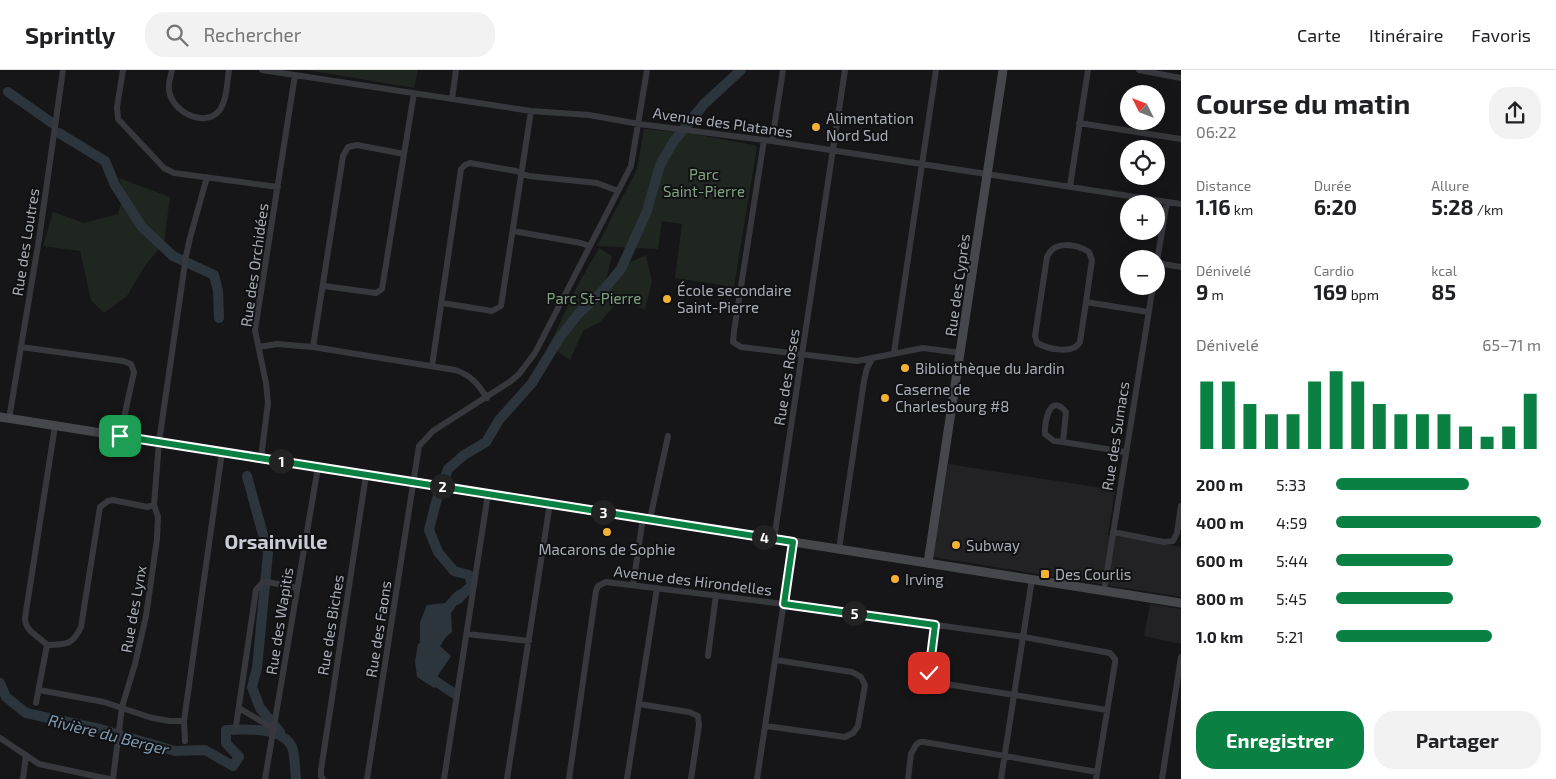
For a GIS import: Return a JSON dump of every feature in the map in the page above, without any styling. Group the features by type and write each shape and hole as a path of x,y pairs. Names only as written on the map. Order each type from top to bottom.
{"main road":[{"name":"Rue des Cyprès","path":"928,563 1003,70"},
{"path":"5,418 1181,603"}],"street":[{"name":"Rue des Loutres","path":"5,418 21,347 39,239 63,70"},
{"path":"122,70 116,115 120,124 164,168 174,173 278,187"},
{"path":"172,70 169,89 171,97 183,112 199,118 214,115 221,108 229,70"},
{"name":"Avenue des Platanes","path":"262,70 531,111 589,114 639,124 772,141 1181,204"},
{"path":"452,99 456,70"},
{"name":"Rue des Faons","path":"367,779 414,482 417,452 421,443 433,431 511,381 535,353 632,166 647,70"},
{"path":"772,141 783,70"},
{"name":"Rue des Roses","path":"774,539 845,70"},
{"path":"894,353 936,70"},
{"path":"1070,186 1088,70"},
{"path":"1139,70 1181,78"},
{"name":"Rue des Orchidées","path":"261,458 268,403 266,383 255,330 295,75"},
{"path":"324,286 376,292 382,289 414,93"},
{"path":"442,303 492,311 501,306 531,111"},
{"path":"1079,123 1181,139"},
{"path":"764,140 733,342 740,347 857,361 923,348 961,353"},
{"path":"313,347 345,152 348,147 358,144 404,154"},
{"path":"432,366 463,166 470,163 522,173 603,184 618,191"},
{"name":"Rue des Lynx","path":"113,779 122,707 135,664 146,616 158,539 158,517 154,505 159,442 186,256 207,178"},
{"path":"1159,250 1167,202"},
{"path":"513,231 589,246"},
{"path":"1062,245 1081,248 1089,252 1092,260 1086,302 1078,346 1068,350 1042,346 1037,343 1035,332 1047,257 1052,248 1062,245"},
{"path":"1165,266 1181,267"},
{"name":"Rue des Sumacs","path":"1104,590 1151,295"},
{"path":"1086,302 1148,312"},
{"path":"259,347 277,344 313,347 465,373 477,383 487,398"},
{"path":"21,347 123,361 131,364 134,372 120,436"},
{"path":"839,549 864,381 867,368 873,358"},
{"path":"1063,442 1066,412 1059,406 1054,406 1048,412 1045,434 1054,440 1063,442 1125,452"},
{"path":"55,426 25,618 25,624 28,628 47,646 68,644 74,640 81,627 100,507 113,500 147,507 154,505"},
{"path":"633,585 646,518 668,436"},
{"path":"184,741 184,720 222,452"},
{"name":"Rue des Wapitis","path":"265,779 318,467"},
{"name":"Rue des Biches","path":"323,779 320,770 366,474"},
{"path":"444,779 488,494"},
{"path":"507,779 550,504"},
{"path":"1113,532 1164,542 1173,541 1177,533 1181,506"},
{"path":"757,779 793,542"},
{"path":"1002,779 1032,579"},
{"path":"236,726 256,590 265,582 297,588"},
{"name":"Avenue des Hirondelles","path":"569,779 598,586 606,582 1024,637 1105,651 1113,655 1115,663 1108,710"},
{"path":"627,779 658,588"},
{"path":"708,656 716,595"},
{"path":"908,779 911,754 920,742 1005,756 1096,775 1108,710 935,681 928,668 935,625"},
{"path":"467,634 528,641"},
{"path":"36,703 47,646"},
{"path":"1162,779 1181,657"},
{"path":"766,726 849,736 858,726 865,685 861,677 852,672 776,660"},
{"path":"39,690 122,707 152,718 170,721 184,720"},
{"path":"639,704 689,712 698,716 699,724 691,779"},
{"path":"239,708 274,729"},
{"path":"0,738 40,764 109,779"},
{"path":"23,779 26,755"}],"shaded area":[{"path":"948,464 1115,490 1108,535 1181,547 1181,597 933,557"},
{"path":"460,589 466,592 451,613 452,632 440,646 451,656 437,677 437,686 434,688 417,677 415,661 418,644 420,643 420,622 427,605 445,603"},
{"path":"1150,604 1181,609 1181,644 1144,636"}],"green space":[{"path":"307,70 418,70 414,88"},
{"name":"Parc Saint-Pierre","path":"644,129 687,133 757,147 734,287 675,278 682,224 662,221 658,249 597,246 637,169"},
{"path":"119,178 170,197 164,244 147,263 127,296 104,313 91,300 80,251 43,246 53,212 84,223 118,214 124,193"},
{"name":"Parc St-Pierre","path":"599,248 612,256 606,279 620,267 646,255 652,282 645,310 621,298 600,322 583,331 570,360 549,346 576,288"}],"waterway":[{"path":"457,600 472,585 469,575 454,571 438,552 429,530 436,502 448,469 464,455 486,442 499,420 532,383 560,337 579,313 600,294 621,269 647,211 660,165 674,141 704,104 741,70"},
{"path":"8,92 52,123"},
{"path":"59,133 105,161 115,185 142,227 173,256 214,275 218,291 219,318"},
{"path":"247,476 268,553 257,668 252,687 260,708 280,732"},
{"path":"432,673 432,679 455,694"},
{"name":"Rivière du Berger","path":"0,683 6,697 26,713 100,729 175,751 205,750 233,766 239,757 226,743 226,730 252,730 272,733 287,740 292,747 296,779"}],"place":[{"name":"Alimentation Nord Sud","path":"816,127"},
{"name":"École secondaire Saint-Pierre","path":"667,299"},
{"name":"Bibliothèque du Jardin","path":"905,368"},
{"name":"Caserne de Charlesbourg #8","path":"885,398"},
{"name":"Macarons de Sophie","path":"607,532"},
{"name":"Subway","path":"956,545"},
{"name":"Des Courlis","path":"1045,574"},
{"name":"Irving","path":"895,579"}],"district":[{"name":"Orsainville","path":"276,541"}],"route":[{"path":"120,436 793,542 784,604 935,625 928,668 929,673"}]}
